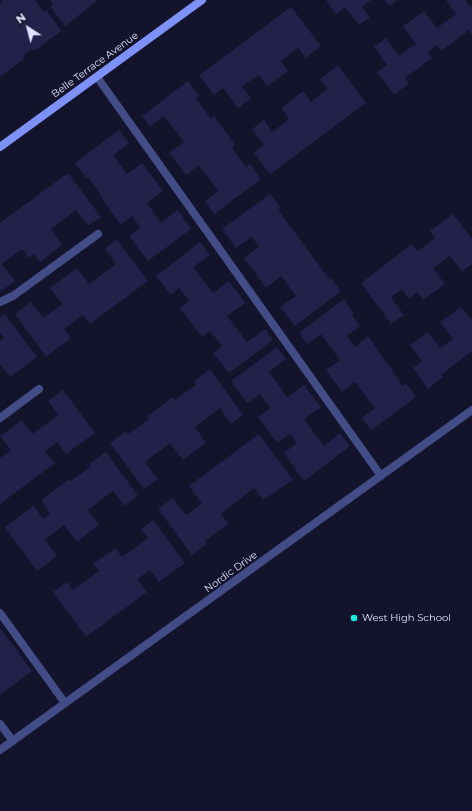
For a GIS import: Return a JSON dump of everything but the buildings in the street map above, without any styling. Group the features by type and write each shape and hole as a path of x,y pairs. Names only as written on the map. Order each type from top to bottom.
{"street":[{"name":"Belle Terrace Avenue","path":"0,147 202,0"},
{"path":"97,77 381,476"},
{"path":"0,302 12,296 98,234"},
{"path":"0,418 39,389"},
{"name":"Nordic Drive","path":"0,750 472,410"},
{"path":"0,613 65,703"},
{"path":"0,724 13,741"}],"place":[{"name":"West High School","path":"354,618"}]}
